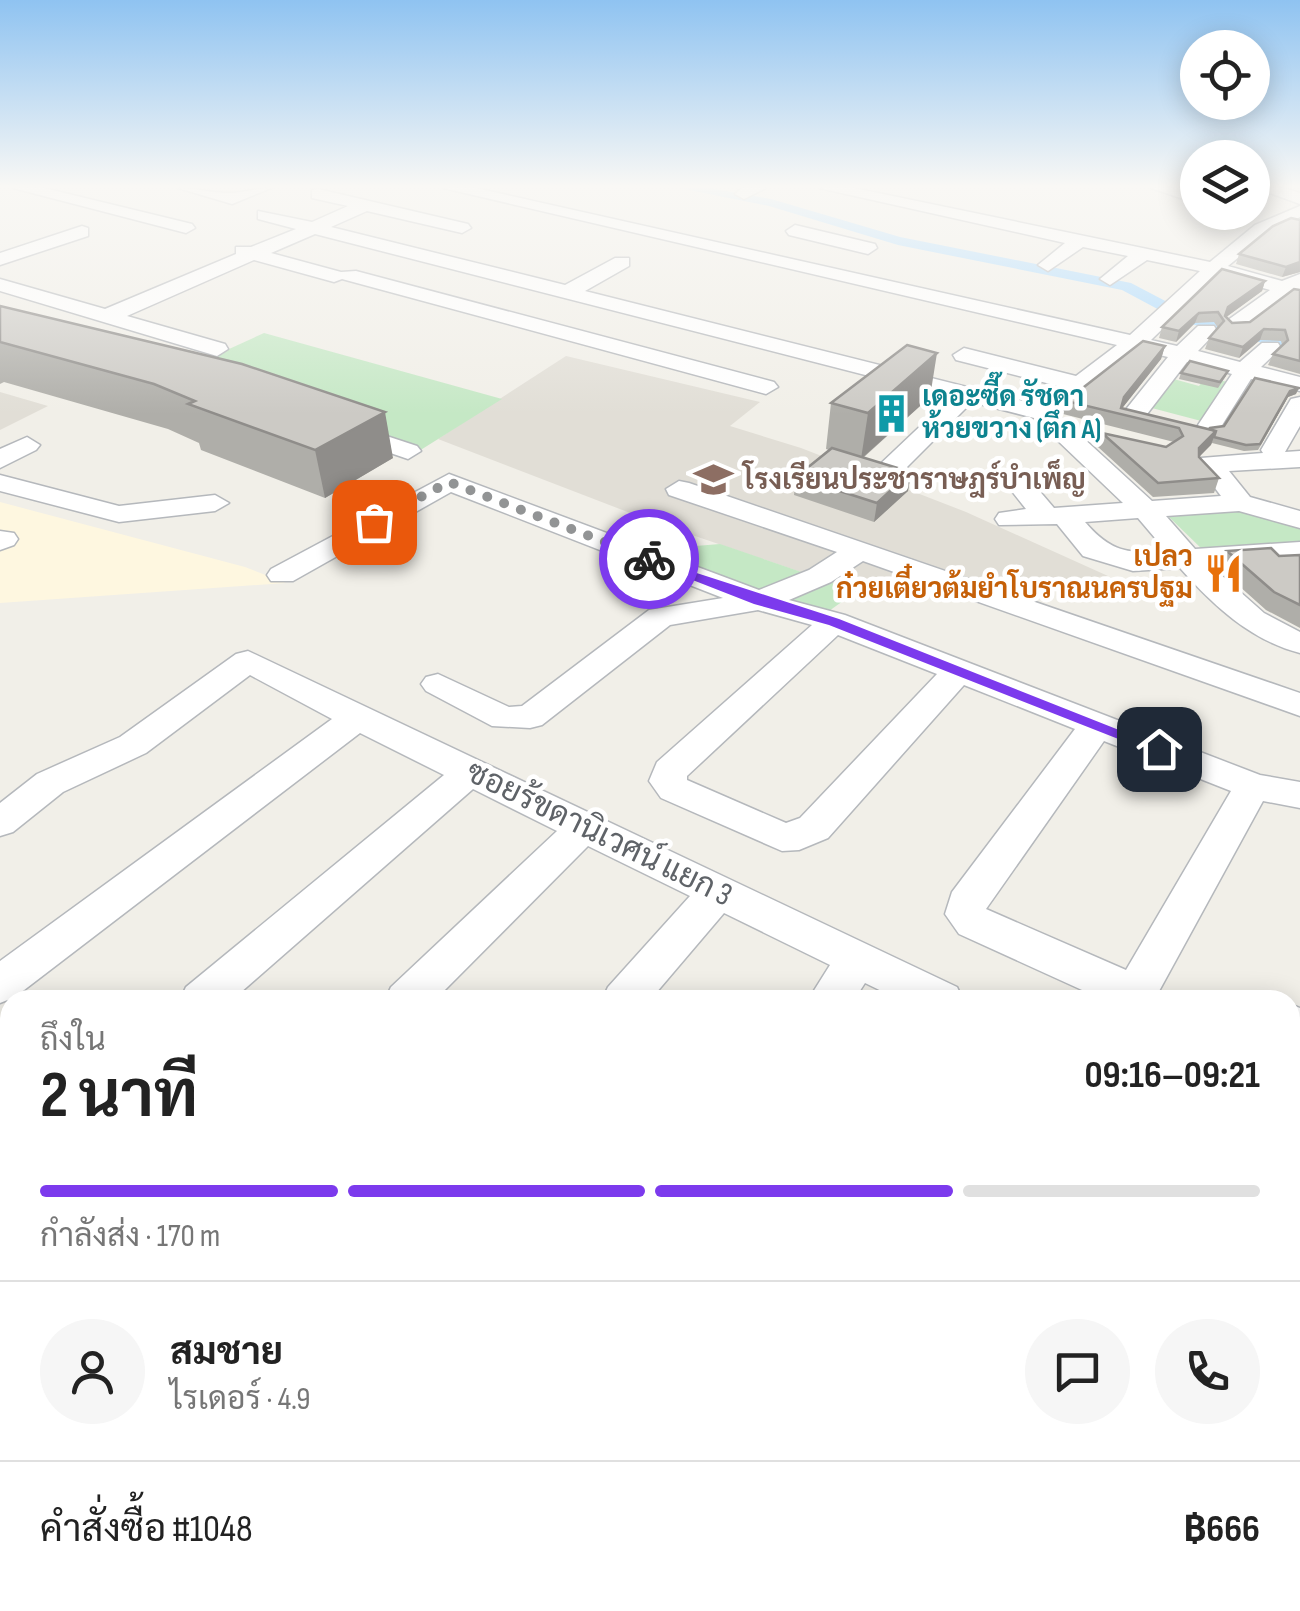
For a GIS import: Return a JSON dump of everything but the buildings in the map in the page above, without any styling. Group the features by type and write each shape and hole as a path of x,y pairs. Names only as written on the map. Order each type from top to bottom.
{"street":[{"path":"108,316 214,263"},
{"path":"292,263 766,387"},
{"path":"386,285 434,263"},
{"path":"454,263 576,294 696,317 759,340 968,394 1108,438"},
{"path":"532,324 620,263"},
{"path":"777,263 1134,342 1300,384"},
{"path":"828,275 846,263"},
{"path":"1110,279 1131,263"},
{"path":"1189,263 1293,286"},
{"path":"1049,419 1080,384 1171,310 1219,263"},
{"path":"908,293 929,278"},
{"path":"0,285 217,349"},
{"path":"1236,325 1293,286"},
{"path":"1135,414 1182,354 1206,331"},
{"path":"708,372 759,340"},
{"path":"1210,425 1246,369 1270,348"},
{"path":"964,354 1080,384"},
{"path":"884,474 968,394"},
{"path":"1240,503 1210,464 1287,454 1300,404"},
{"path":"315,419 408,451"},
{"path":"1049,419 1144,510 1242,614 1271,632 1300,642"},
{"path":"0,460 26,445"},
{"path":"1016,480 1100,554 1133,562 1300,551"},
{"path":"282,575 449,482 759,601 834,622 1253,786 1300,795"},
{"path":"0,484 119,514 216,504"},
{"path":"678,488 1300,705"},
{"path":"1009,519 1240,503 1291,514"},
{"path":"438,684 504,718 530,717 660,617 759,601 820,576 860,550"},
{"path":"834,622 670,771 667,781 674,788 782,836 799,836 814,828 958,671"},
{"name":"ซอยร้ขดานิเวศน์ แยก 3","path":"0,823 50,784 133,745 252,665 921,990"},
{"path":"0,985 357,718"},
{"path":"1097,725 966,903 966,914 974,922 1108,983 1130,988 1143,981 1253,786"},
{"path":"214,990 470,772"},
{"path":"418,990 584,827"},
{"path":"633,990 718,892"},
{"path":"837,990 858,959"}],"shaded area":[{"name":"โรงเรียนประชาราษฎร์บำเพ็ญ","path":"566,356 760,402 730,426 801,448 966,512 1108,576 874,597 651,521 438,439"},
{"path":"0,392 48,406 0,430"},
{"path":"0,502 245,567 286,583 0,603"}],"green space":[{"path":"264,333 502,399 419,451 174,374"},
{"path":"1206,377 1232,383 1205,422 1148,407 1170,378 1199,386"},
{"path":"1247,510 1300,526 1300,544 1205,552 1169,517"},
{"path":"720,544 857,591 822,616 634,551"}],"waterway":[{"path":"1010,263 1126,286 1186,318 1300,348"}],"way so far":[{"path":"374,522 449,482 649,559"}],"place":[{"name":"เดอะซี๊ด รัชดา ห้วยขวาง (ตึก A)","path":"892,413"},
{"name":"โรงเรียนประชาราษฎร์บำเพ็ญ","path":"713,480"},
{"name":"เปลว ก๋วยเตี๋ยวต้มยำโบราณนครปฐม","path":"1223,573"}],"route":[{"path":"649,559 759,601 834,622 1159,749"}]}
